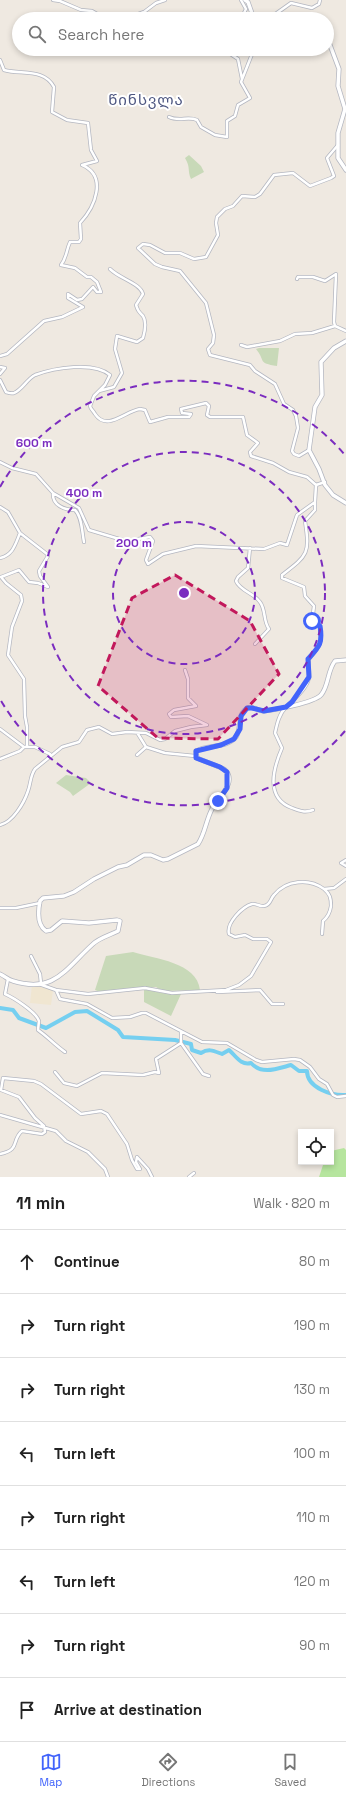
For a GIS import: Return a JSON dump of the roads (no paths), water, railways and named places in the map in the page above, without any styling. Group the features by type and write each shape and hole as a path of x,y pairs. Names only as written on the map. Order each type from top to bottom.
{"street":[{"path":"53,0 60,1 81,10 94,12"},
{"path":"144,12 156,3 165,0"},
{"path":"241,0 246,8 244,12"},
{"path":"244,0 248,2 252,12"},
{"path":"278,12 291,3 312,8 319,4 320,0"},
{"path":"334,55 339,68 338,86 345,110 338,133 338,158 346,170"},
{"path":"170,117 178,120 193,118 197,120 201,127 218,136 226,138 228,135 227,121 236,116 238,105 250,98 248,92 242,84 238,59 234,56"},
{"path":"242,79 251,56"},
{"path":"0,60 4,70 36,74 46,78 54,87 52,112 67,120 88,123 90,150 97,162 82,165 91,170 96,178 97,193 89,211 80,222 82,239 79,242 70,242 67,258 61,265 75,268 87,277 91,277 97,282 101,292 98,292 93,287 82,299 78,300 68,294 68,298 82,305 83,307 62,317 44,321 7,354 0,356"},
{"path":"309,450 298,456 292,451 298,428 296,416 292,410 284,404 275,384 255,371 250,365 210,355 208,349 213,343 214,335 206,303 180,271 158,266 138,248 143,244 150,245 165,253 180,253 194,259 206,258 218,235 216,223 217,217 220,213 233,206 242,196 255,196 260,194 274,175 293,173 310,186 331,178 334,176 327,158 338,144"},
{"path":"99,391 114,387 122,373 115,349 117,336 137,342 143,338 145,330 144,317 138,311 136,305 143,294 142,289 136,284 119,278 110,269"},
{"path":"297,279 298,277 306,276 325,281 336,274 333,312 335,326"},
{"path":"240,345 247,347 280,341 295,334 312,333 335,326 346,331"},
{"path":"346,341 334,348 321,362 322,395 315,407 309,450 333,495 346,503"},
{"path":"0,367 5,368 0,374"},
{"path":"0,380 6,392 11,394 17,392 26,381 35,375 62,369 98,369 110,376 94,396 90,408 97,418 102,420 116,420 140,409 146,410 150,422 168,417 189,417 191,414 182,413 181,409 193,407 203,402 208,404 207,415 210,417 241,416 244,419 247,436 258,443 250,452 251,456 274,463 288,472 307,477 316,485"},
{"path":"0,462 12,468 36,474 52,492 78,508 89,530 126,541 150,537 153,541 146,560 148,564 163,554 196,546 264,549 280,543 287,545 297,515 315,502"},
{"path":"316,485 325,482"},
{"path":"313,810 299,812 285,806 278,799 272,783 275,762 282,748 275,733 286,707 292,702 306,683 309,677 308,659 320,646 322,640 320,626 312,621 314,606 305,596 304,587 282,578 282,575 297,563 307,551 309,544 305,521 315,510 316,485"},
{"path":"52,492 52,496 57,504 63,508 78,512 83,529 84,542"},
{"path":"0,506 8,512 20,533 48,556 39,571 40,576 48,587 38,583 29,582 19,570 1,577 6,584 21,595 22,601 12,627 8,655 24,678 25,716 28,727 26,747 20,752 0,759"},
{"path":"0,558 7,556 12,552 20,533"},
{"path":"250,548 248,568 238,577 236,582 256,597 262,604 264,620 269,629 255,644"},
{"path":"195,756 196,751 200,749 218,746 234,739 240,729 241,716 247,708 264,711 309,702 319,696 324,690 329,672 335,661 346,660"},
{"path":"0,825 6,823 20,807 28,792 32,773 50,754 67,744 79,742 87,730 96,727 112,734 127,732 148,734 157,739 165,739 175,731 207,725 190,717 171,717 169,715 169,712 174,710 196,706 188,698 188,679 185,670"},
{"path":"0,729 26,747 35,747 50,754"},
{"path":"0,908 16,908 40,902 43,898 64,896 144,855 151,855 163,860 168,859 198,844 212,808 223,796 227,788 227,772 224,769 195,756 165,753 146,747 138,734"},
{"path":"136,755 146,747"},
{"path":"346,860 341,863 346,866"},
{"path":"323,889 334,888 346,879"},
{"path":"0,974 8,979 40,984 56,990 88,994 145,988 172,993 226,990 239,985 251,976 270,946 269,940 253,939 245,935 234,937 229,934 228,929 237,913 251,904 265,906 280,889 291,884 309,882 323,889 329,894 331,900 329,916 323,921 322,934"},
{"path":"40,902 39,924 46,931 51,930 58,923 65,921 89,923 120,920 118,931 94,943 62,976 50,982 40,984"},
{"path":"32,956 40,974 40,984"},
{"path":"8,979 5,994 16,1000 36,1016 39,1021 38,1030 48,1036 56,1046 65,1052"},
{"path":"56,990 60,999 87,1004 112,1018 130,1017 137,1014 146,1013 202,1042 227,1043 262,1062 294,1059 300,1060 310,1067 314,1073 330,1088 333,1095 337,1097 346,1096"},
{"path":"214,991 228,992 260,990 272,1004 283,1004"},
{"path":"181,1032 181,1042 203,1074 209,1076"},
{"path":"55,1072 64,1083 77,1086 102,1073 143,1075 156,1072 159,1073 156,1059 181,1042"},
{"path":"0,1154 9,1152 14,1148 19,1133 22,1131 42,1134 45,1132 44,1126 35,1118 19,1097 1,1090 2,1077 34,1081 41,1084 81,1114 100,1111 107,1114 127,1144 132,1160 137,1169 140,1169 136,1162 137,1158 148,1169 152,1177"},
{"path":"0,1116 56,1131 66,1142 88,1152 105,1169 108,1177"},
{"path":"189,1177 194,1173"}],"waterway":[{"path":"0,1008 13,1010 19,1018 46,1028 75,1012 87,1011 118,1030 123,1037 175,1040 191,1044 192,1050 201,1053 209,1050 222,1054 229,1050 241,1062 247,1064 251,1063 255,1067 265,1070 291,1065 299,1071 307,1071 311,1082 321,1090 334,1094 346,1095"}],"district":[{"name":"წინსვლა","path":"146,100"}]}
